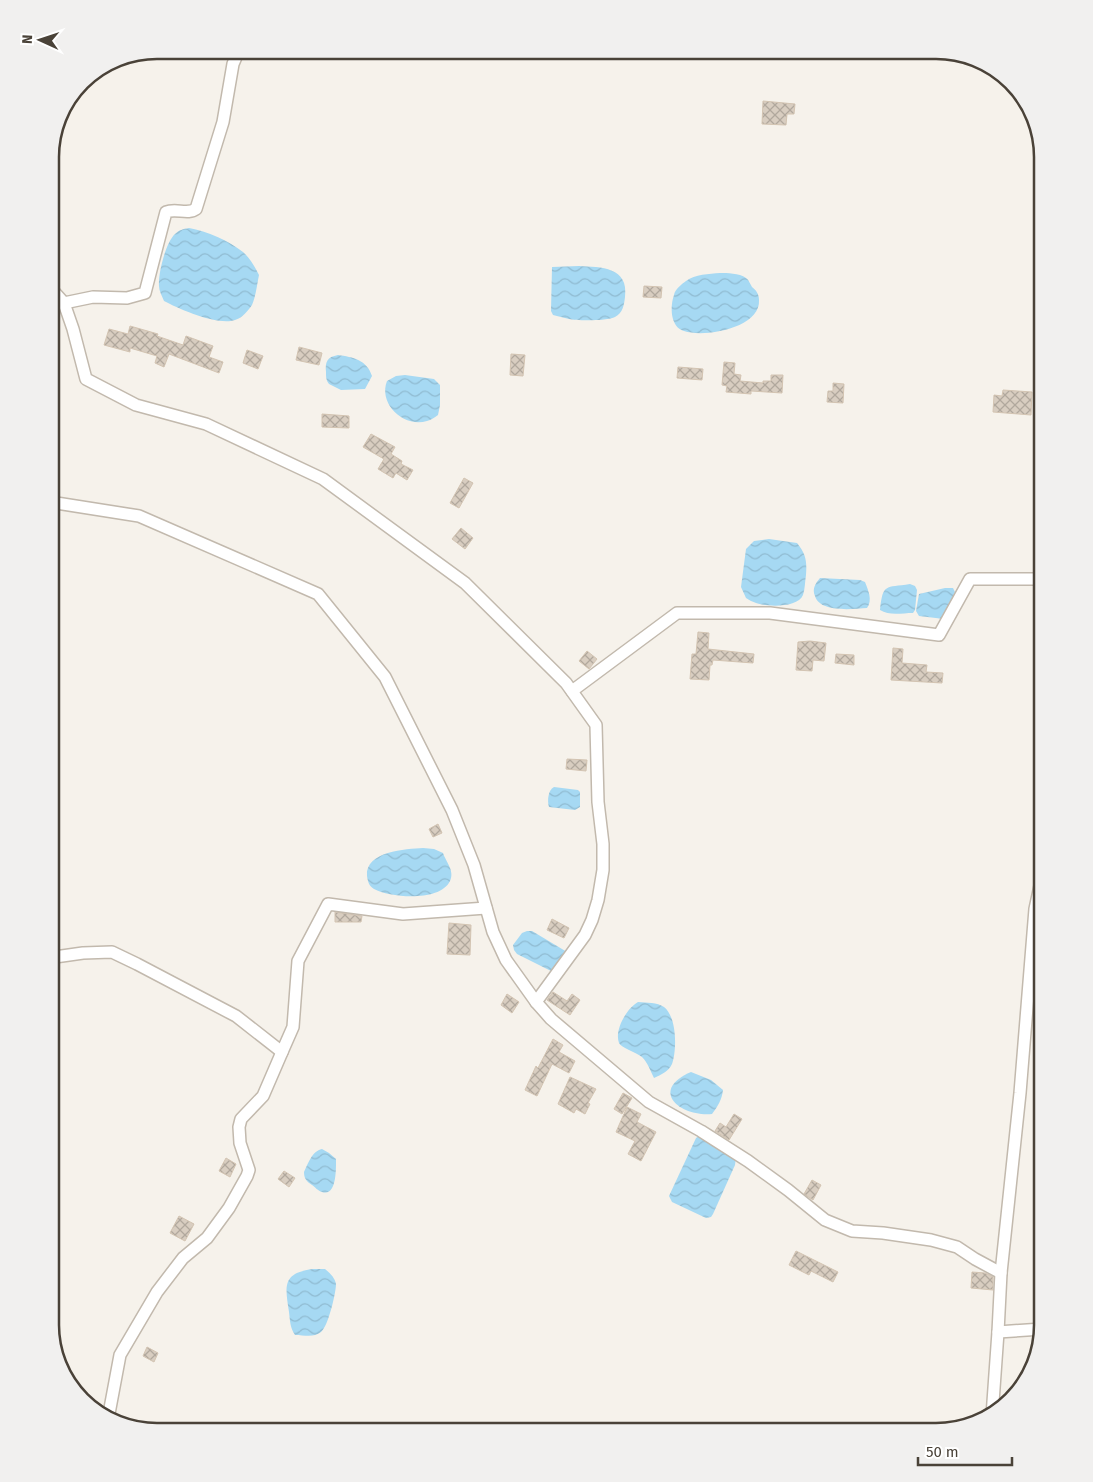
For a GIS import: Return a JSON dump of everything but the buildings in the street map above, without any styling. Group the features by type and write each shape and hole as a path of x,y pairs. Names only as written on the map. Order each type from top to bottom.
{"street":[{"path":"64,302 93,297 127,298 145,293 166,212 172,210 192,212 196,209 223,122 235,59"},
{"path":"59,297 64,302 73,328 86,379 136,405 206,424 323,479 465,583 566,683 596,725 598,802 603,844 598,900 585,935 536,1002"},
{"path":"59,503 139,516 318,594 385,677 452,810 474,866 493,932 506,960 536,1002 551,1019 649,1102 701,1131 748,1161 788,1190 824,1220 852,1231 883,1233 931,1240 957,1247 975,1260 1001,1273"},
{"path":"572,691 677,614 770,613 939,635 970,579 1034,579"},
{"path":"109,1411 120,1355 157,1292 184,1258 207,1238 229,1208 247,1176 249,1170 240,1143 238,1127 241,1119 263,1096 282,1052 292,1027 298,961 328,904 403,914 486,908"},
{"path":"993,1405 1001,1273 1020,1093 1034,921"},
{"path":"59,957 82,953 112,952 236,1016 282,1052"},
{"path":"998,1332 1034,1330"}],"water":[{"path":"189,228 225,240 243,252 259,275 252,305 238,319 219,321 209,319 164,301 159,280 166,251 175,234"},
{"path":"579,266 604,268 618,274 623,280 625,300 623,308 618,315 606,319 585,320 553,315 551,311 552,267"},
{"path":"720,273 737,274 747,279 757,292 759,300 757,310 751,318 730,329 717,332 693,333 679,329 672,316 673,300 676,291 684,282 694,277"},
{"path":"338,355 354,358 367,366 372,376 365,389 341,390 329,384 326,377 326,363 331,357"},
{"path":"405,375 434,379 440,385 438,415 428,421 410,421 395,412 390,406 385,390 387,381 396,376"},
{"path":"769,539 797,543 804,554 806,575 804,590 800,599 795,602 774,606 756,603 746,598 741,587 746,549 754,541"},
{"path":"820,578 860,580 865,582 869,592 869,605 867,608 838,609 823,605 818,601 814,591 815,584"},
{"path":"910,584 915,586 917,590 913,613 891,614 880,610 882,595 887,588"},
{"path":"953,588 955,592 944,619 919,616 916,611 919,594"},
{"path":"554,787 578,790 580,792 580,807 575,810 549,807 548,796"},
{"path":"407,849 434,849 443,853 450,867 451,874 450,881 445,888 426,895 403,896 374,889 368,882 368,868 379,856"},
{"path":"532,931 567,952 554,970 551,971 517,954 514,950 513,945 522,933"},
{"path":"638,1002 655,1003 664,1007 674,1026 675,1051 672,1064 667,1071 654,1078 642,1057 619,1043 618,1032 620,1026 626,1014"},
{"path":"691,1072 711,1080 723,1090 722,1096 712,1114 700,1114 689,1111 673,1101 670,1094 672,1087 678,1079"},
{"path":"699,1136 736,1157 735,1165 713,1214 711,1217 706,1218 672,1202 669,1196 696,1138"},
{"path":"322,1149 336,1159 335,1181 331,1190 327,1192 321,1191 310,1184 304,1174 313,1155"},
{"path":"313,1269 325,1269 335,1280 336,1288 331,1310 321,1332 312,1336 295,1335 290,1321 287,1295 288,1282 296,1274"}]}
